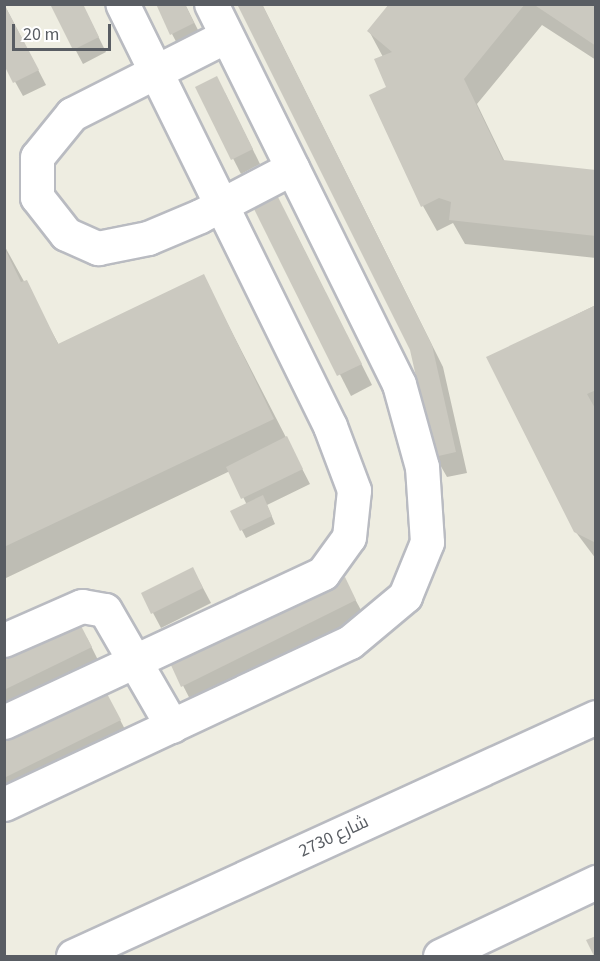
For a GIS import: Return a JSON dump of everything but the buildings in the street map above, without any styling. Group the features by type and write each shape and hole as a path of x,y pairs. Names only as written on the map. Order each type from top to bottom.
{"street":[{"path":"4,722 323,573 350,537 354,490 330,426 122,4"},
{"path":"4,804 350,642 405,596 427,542 422,467 399,384 211,4"},
{"path":"226,36 72,114 37,157 37,197 66,234 98,248 148,238 200,216 221,202 292,168"},
{"path":"4,640 82,606 94,606 105,610 136,660 172,726"},
{"name":"شارع 2730","path":"73,957 596,717"},
{"path":"441,957 596,882"}]}
